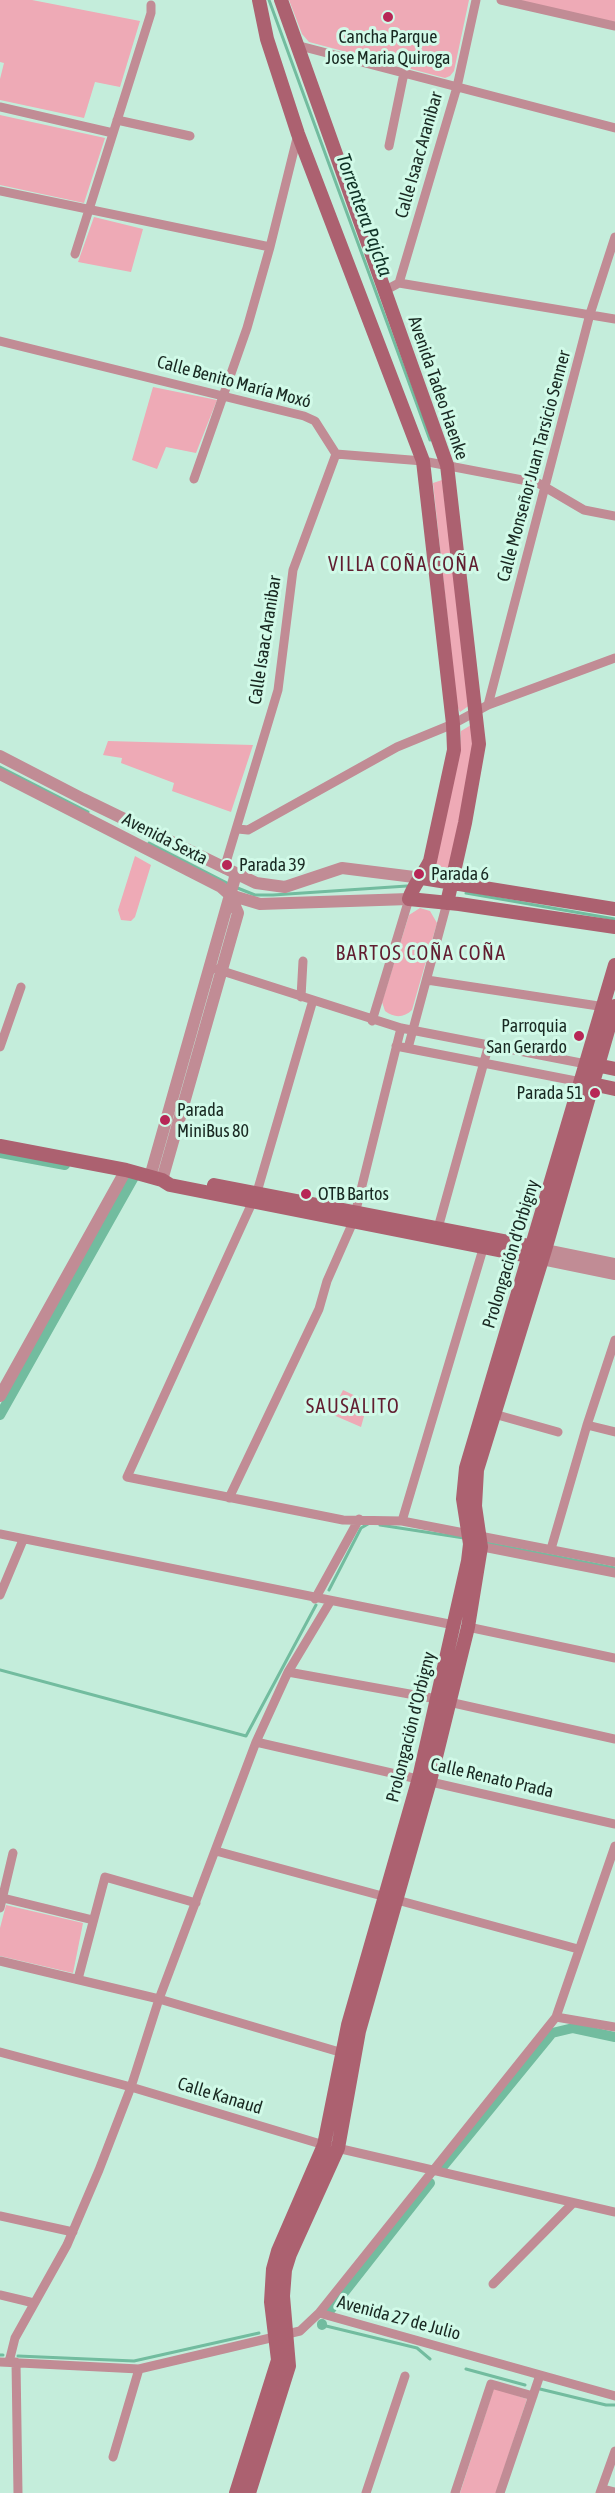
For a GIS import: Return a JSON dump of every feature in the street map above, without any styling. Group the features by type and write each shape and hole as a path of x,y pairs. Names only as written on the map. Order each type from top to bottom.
{"main road":[{"path":"259,0 267,39 298,134 423,461 454,750 430,861 414,889"},
{"name":"Avenida Tadeo Haenke","path":"281,0 296,45 392,286 447,465 482,709 479,744 450,892"},
{"name":"Avenida Sexta","path":"414,889 615,909"},
{"name":"Avenida Sexta","path":"414,889 450,892 615,927"},
{"name":"Prolongación d'Orbigny","path":"246,2492 278,2360 281,2335 271,2302 273,2269 278,2251 331,2146 391,1898 424,1780 461,1626 474,1540 476,1482 537,1253 586,1083 611,1007 615,965"},
{"path":"592,1064 615,1069"},
{"path":"586,1083 615,1089"},
{"path":"0,1146 126,1170 156,1179 171,1177 483,1249 537,1253"},
{"path":"354,1218 438,1228 537,1253"},
{"name":"Prolongación d'Orbigny","path":"474,1540 463,1499 466,1468 537,1253"},
{"name":"Prolongación d'Orbigny","path":"331,2146 348,2025 391,1898"}],"street":[{"name":"Calle Isaac Aranibar","path":"392,286 457,87 476,0"},
{"path":"501,0 615,26"},
{"path":"75,254 152,14 152,5"},
{"path":"296,45 615,128"},
{"path":"389,146 404,73"},
{"path":"0,107 113,133"},
{"path":"117,120 190,136"},
{"path":"194,479 224,395 270,247 298,134"},
{"path":"0,191 270,247"},
{"name":"Calle Monseñor Juan Tarsicio Senner","path":"482,709 546,487 591,314 615,237"},
{"path":"392,286 615,319"},
{"name":"Calle Benito María Moxó","path":"0,341 224,395 315,421 336,454"},
{"path":"336,454 423,461 538,483 584,510 615,516"},
{"name":"Calle Isaac Aranibar","path":"231,882 238,830 278,690 293,570 336,454"},
{"path":"238,830 248,830 397,747 453,724 482,709 615,658"},
{"name":"Avenida Sexta","path":"0,756 92,815 221,887 231,882 285,887 342,868 414,889"},
{"name":"Avenida Sexta","path":"0,774 92,815 231,882 260,904 414,889"},
{"path":"156,1179 231,882"},
{"path":"156,1179 238,913 231,882"},
{"path":"372,1021 414,889"},
{"name":"Avenida Tadeo Haenke","path":"408,1048 450,892"},
{"path":"302,997 303,961"},
{"path":"208,966 372,1021 412,1031 592,1064"},
{"path":"427,980 611,1007"},
{"path":"0,1047 21,987"},
{"path":"313,1000 255,1197 127,1477 343,1520 402,1521 615,1573"},
{"path":"229,1498 319,1309 327,1281 354,1218 401,1028"},
{"path":"438,1228 489,1044"},
{"path":"396,1046 484,1061 586,1083"},
{"path":"0,1396 126,1170"},
{"path":"402,1521 483,1249"},
{"path":"537,1253 615,1264"},
{"path":"537,1253 615,1274"},
{"path":"551,1549 587,1425 615,1340"},
{"path":"494,1414 558,1432"},
{"path":"587,1425 615,1432"},
{"path":"315,1599 359,1519"},
{"path":"0,1534 330,1602 338,1600 615,1658"},
{"path":"0,1594 23,1540"},
{"path":"474,1540 551,1549 615,1562"},
{"path":"18,2493 8,2362 15,2338 49,2280 72,2232 131,2087 159,1999 256,1742 288,1672 330,1602"},
{"path":"288,1672 443,1700 615,1739"},
{"name":"Calle Renato Prada","path":"256,1742 615,1824"},
{"path":"319,2313 556,2017 615,1846"},
{"path":"216,1851 578,1949"},
{"path":"0,1908 13,1852"},
{"path":"78,1979 105,1877 196,1903"},
{"path":"3,1898 93,1920"},
{"path":"0,1961 159,1999 343,2053"},
{"path":"556,2017 615,2026"},
{"name":"Calle Kanaud","path":"0,2052 131,2087 331,2146 615,2212"},
{"path":"493,2284 573,2203"},
{"path":"0,2216 72,2232"},
{"path":"0,2295 34,2303"},
{"name":"Avenida 27 de Julio","path":"8,2362 138,2369 300,2331 319,2313 615,2396"},
{"path":"112,2457 138,2369"},
{"path":"500,2493 540,2375"},
{"path":"366,2493 405,2376"},
{"path":"455,2493 491,2384 532,2396"},
{"path":"615,2451 601,2491 615,2492"}],"shaded area":[{"path":"0,0 32,0 140,21 120,87 95,82 84,118 0,100 0,79 4,63 0,62"},
{"name":"Cancha Parque Jose Maria Quiroga","path":"289,0 469,0 454,71 445,78 309,42 302,34"},
{"path":"515,0 615,0 615,22"},
{"path":"0,115 105,138 84,203 0,185"},
{"path":"94,217 143,229 131,272 78,262"},
{"path":"153,387 217,400 196,453 166,447 157,469 132,460"},
{"path":"442,480 470,705 460,712 457,706 433,483"},
{"path":"471,725 473,754 449,868 433,866 460,753 461,731"},
{"path":"108,741 253,745 231,812 172,791 174,783 121,763 122,758 103,755"},
{"path":"135,856 151,865 135,917 131,921 121,920 118,910"},
{"path":"420,908 430,911 437,923 412,1010 406,1015 395,1016 385,1011 382,1002 409,915"},
{"path":"343,1390 368,1402 361,1427 331,1414"},
{"path":"6,1905 83,1923 73,1973 0,1956 0,1928"},
{"path":"494,2388 527,2399 496,2493 460,2493"}],"waterway":[{"name":"Torrentera Pajcha","path":"269,0 430,440"},
{"path":"0,767 88,812"},
{"path":"149,843 229,884"},
{"path":"235,887 255,895 273,895 407,886"},
{"path":"466,893 615,919"},
{"path":"0,1153 65,1165"},
{"path":"0,1415 134,1177 122,1175"},
{"path":"329,1590 361,1528 368,1524"},
{"path":"380,1525 464,1538"},
{"path":"487,1543 615,1568"},
{"path":"0,1670 246,1736 316,1605"},
{"path":"440,2170 552,2033 573,2028 615,2037"},
{"path":"328,2313 430,2183"},
{"path":"322,2325 417,2348 430,2359"},
{"path":"18,2356 134,2361 259,2333"},
{"path":"466,2369 525,2385"},
{"path":"540,2389 606,2405 615,2405"}],"place":[{"name":"Cancha Parque Jose Maria Quiroga","path":"388,17"},
{"name":"Parada 39","path":"227,865"},
{"name":"Parada 6","path":"419,874"},
{"name":"Parroquia San Gerardo","path":"579,1036"},
{"name":"Parada 51","path":"595,1093"},
{"name":"Parada MiniBus 80","path":"165,1120"},
{"name":"OTB Bartos","path":"306,1194"}],"district":[{"name":"VILLA COÑA COÑA","path":"404,565"},
{"name":"BARTOS COÑA COÑA","path":"421,954"},
{"name":"SAUSALITO","path":"353,1407"}]}
